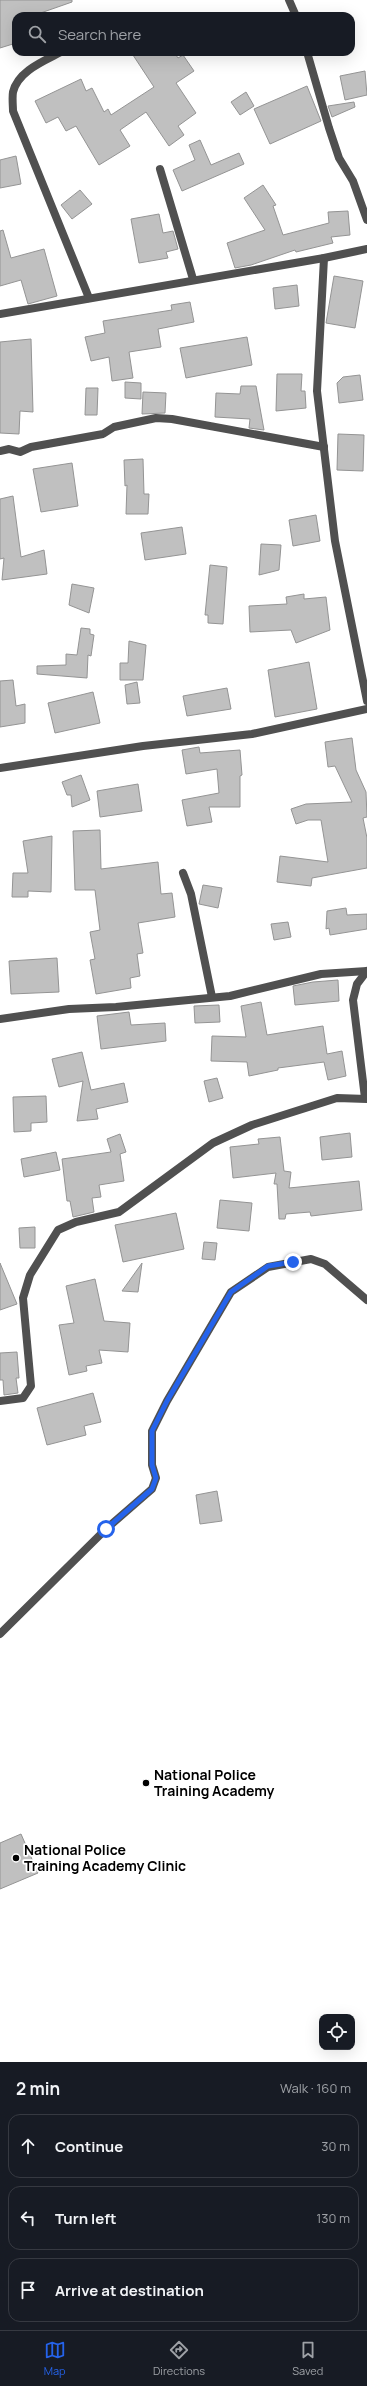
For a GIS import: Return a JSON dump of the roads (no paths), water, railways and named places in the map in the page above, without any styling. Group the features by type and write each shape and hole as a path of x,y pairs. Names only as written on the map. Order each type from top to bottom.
{"street":[{"path":"289,0 294,12"},
{"path":"53,56 34,66 23,75 13,92 13,111 89,298"},
{"path":"308,56 331,134 340,158 353,181 367,220"},
{"path":"160,169 193,279"},
{"path":"0,314 193,279 324,258 367,249"},
{"path":"324,258 317,391 335,541 367,701"},
{"path":"0,451 9,448 20,452 31,447 103,434 114,427 156,418 172,419 324,447"},
{"path":"0,768 143,746 252,734 367,709"},
{"path":"183,873 191,894 212,997"},
{"path":"0,1019 69,1010 230,996 321,974 367,971"},
{"path":"0,1401 23,1398 31,1386 23,1298 30,1276 58,1230 76,1222 119,1212 213,1143 252,1125 337,1098 366,1098 353,1000 357,984 367,971"},
{"path":"0,1634 106,1529 152,1489 156,1478 152,1465 152,1431 167,1401 231,1292 268,1266 311,1259 325,1264 367,1300"}],"place":[{"name":"National Police Training Academy","path":"146,1783"},
{"name":"National Police Training Academy Clinic","path":"16,1858"}]}
